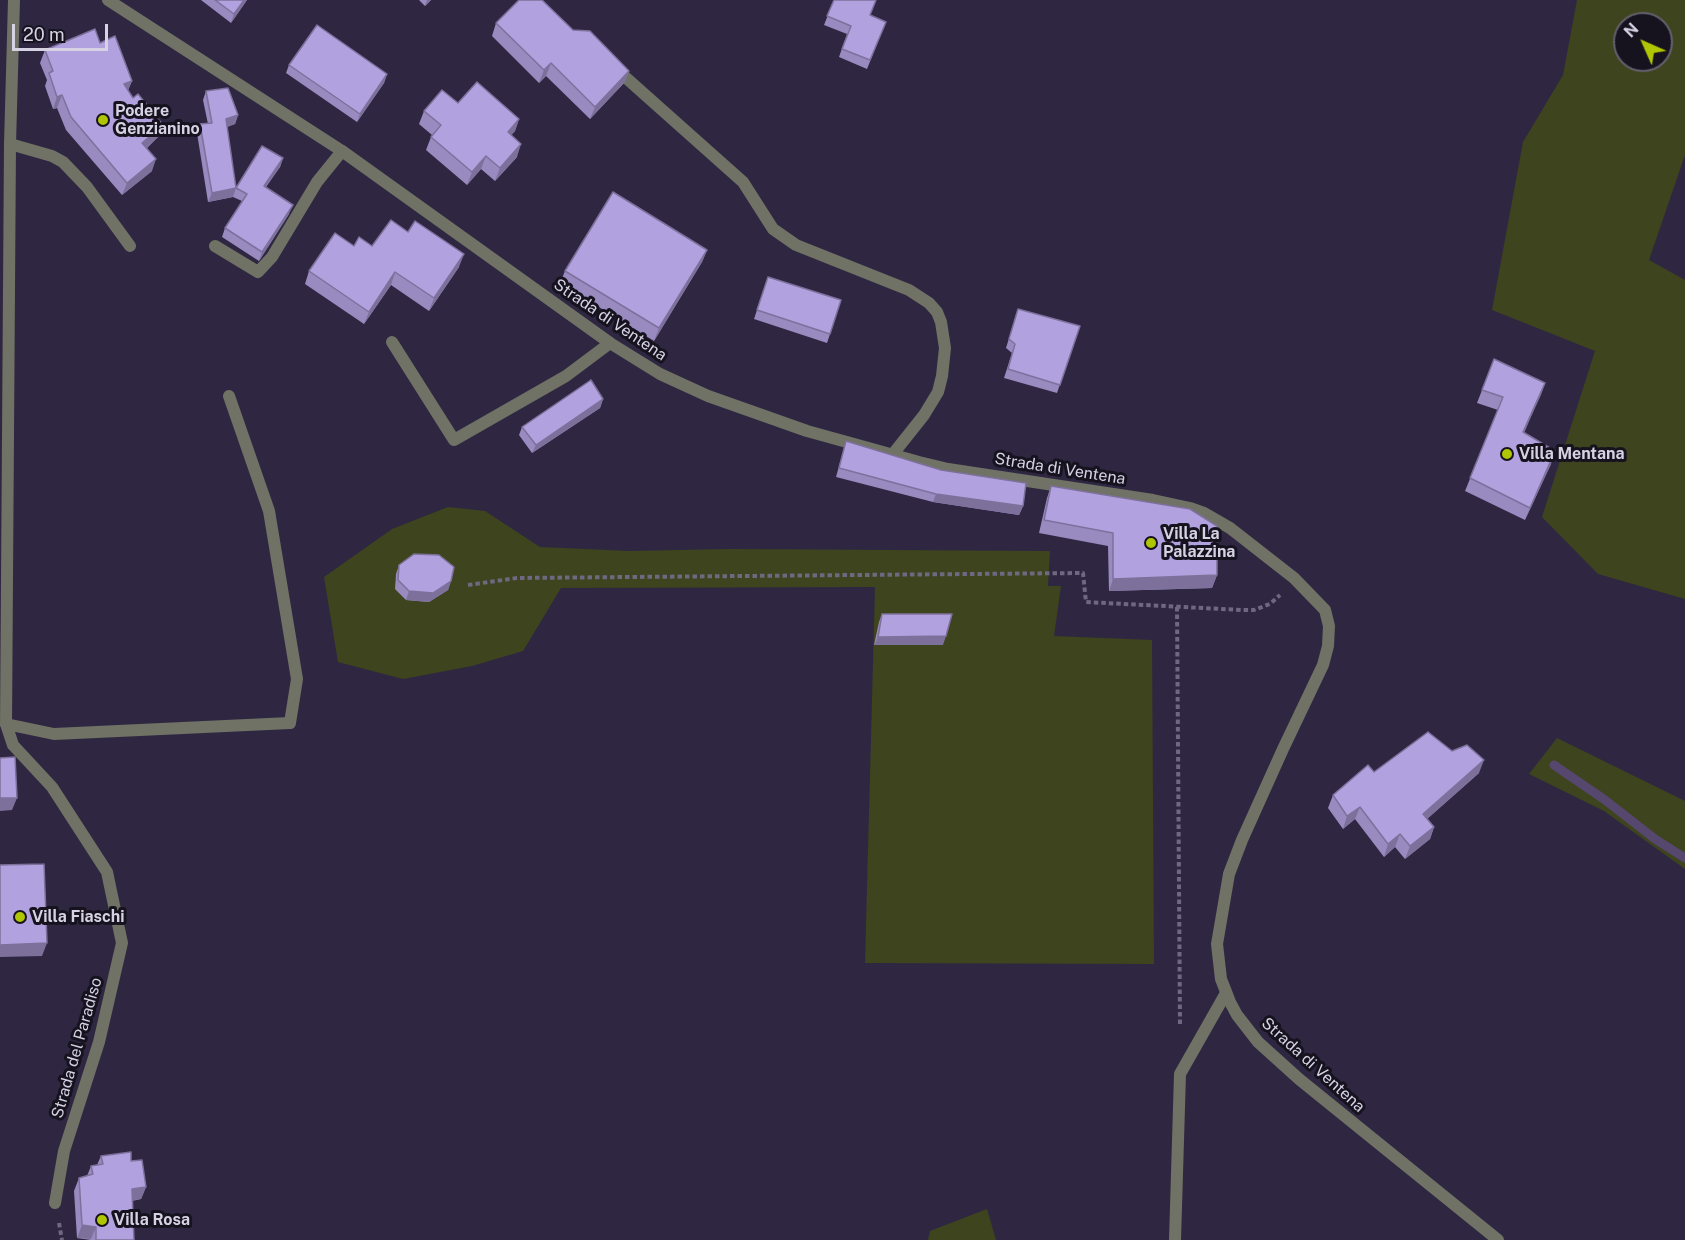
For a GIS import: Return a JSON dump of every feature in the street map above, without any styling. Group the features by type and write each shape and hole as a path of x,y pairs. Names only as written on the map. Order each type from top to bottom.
{"street":[{"name":"Strada del Paradiso","path":"14,0 10,144 6,724 12,745 52,787 107,872 122,943 99,1042 64,1151 55,1203"},
{"name":"Strada di Ventena","path":"108,0 123,4 342,152 610,343 660,374 708,396 807,431 948,469 1153,500 1190,508 1230,528 1294,578 1325,610 1329,626 1328,646 1318,676 1282,749 1229,874 1218,926 1217,944 1218,966 1226,993 1246,1027 1282,1064 1498,1240"},
{"path":"609,62 743,182 773,229 796,245 909,290 929,303 937,312 945,348 938,392 924,415 893,454"},
{"path":"10,144 52,156 63,162 87,187 130,246"},
{"path":"215,246 258,272 272,257 317,182 342,152"},
{"path":"392,342 454,440 566,376 610,343"},
{"path":"6,724 54,734 290,723 297,678 269,511 229,396"},
{"path":"1175,1240 1180,1074 1226,993"}],"path":[{"path":"468,585 517,578 1083,573 1086,602 1254,610 1270,604 1294,578"},
{"path":"1177,607 1180,1026"}],"green space":[{"path":"1577,0 1685,0 1685,155 1649,260 1685,280 1685,599 1598,574 1542,517 1595,351 1492,310 1523,142 1563,75"},
{"path":"448,507 485,511 540,547 629,551 730,549 1050,551 1048,586 1061,586 1054,636 1152,640 1154,964 865,963 875,587 561,588 523,651 472,666 403,679 338,662 324,577 392,529"},
{"path":"1557,738 1685,801 1685,869 1604,811 1529,774"},
{"path":"987,1209 996,1240 928,1240 930,1231"}],"building":[{"path":"215,0 244,0 234,14"},
{"path":"519,0 542,0 573,30 590,31 629,71 595,107 551,63 544,70 496,23"},
{"path":"834,0 876,0 870,15 886,22 870,60 842,49 851,26 827,16"},
{"path":"317,25 387,74 360,114 289,65"},
{"name":"Podere Genzianino","path":"95,29 100,43 115,36 132,81 124,84 133,98 138,94 163,125 142,143 156,159 127,183 71,117 62,95 57,97 49,73 53,71 45,50"},
{"path":"477,82 519,119 508,132 521,144 500,168 486,156 472,172 431,137 441,125 424,111 442,90 458,103"},
{"path":"228,88 238,115 226,119 236,188 212,193 200,124 212,123 206,91"},
{"path":"262,146 283,158 264,186 293,205 262,252 225,228 247,194 236,188"},
{"path":"613,192 707,250 659,328 565,271"},
{"path":"391,220 408,232 415,221 464,254 434,298 395,272 369,312 309,271 335,233 354,246 359,237 372,246"},
{"path":"768,277 841,300 830,334 757,310"},
{"path":"1018,309 1080,326 1060,385 1008,369 1015,344 1009,339"},
{"name":"Villa Mentana","path":"1494,359 1545,383 1523,432 1555,451 1530,508 1470,478 1503,397 1482,390"},
{"path":"591,380 603,399 536,445 522,427"},
{"path":"846,441 941,470 1026,483 1023,506 936,494 839,468"},
{"name":"Villa La Palazzina","path":"1051,486 1190,509 1217,526 1217,575 1113,579 1113,533 1044,520"},
{"path":"414,554 439,555 454,567 451,581 433,593 409,591 398,580 399,565"},
{"path":"882,614 952,614 946,636 878,637"},
{"path":"1428,732 1452,751 1467,745 1484,760 1423,814 1434,827 1410,846 1400,834 1388,844 1360,807 1347,816 1333,795 1368,765 1374,772"},
{"path":"15,757 17,798 0,798 0,758"},
{"name":"Villa Fiaschi","path":"44,864 47,943 0,945 0,865"},
{"name":"Villa Rosa","path":"131,1152 131,1161 142,1160 146,1187 132,1189 134,1240 96,1240 96,1227 82,1225 79,1178 93,1174 91,1166 103,1164 101,1156"}],"waterway":[{"path":"1554,765 1605,800 1655,839 1685,858"}],"place":[{"name":"Podere Genzianino","path":"103,120"},
{"name":"Villa Mentana","path":"1507,454"},
{"name":"Villa La Palazzina","path":"1151,543"},
{"name":"Villa Fiaschi","path":"20,917"},
{"name":"Villa Rosa","path":"102,1220"}]}
